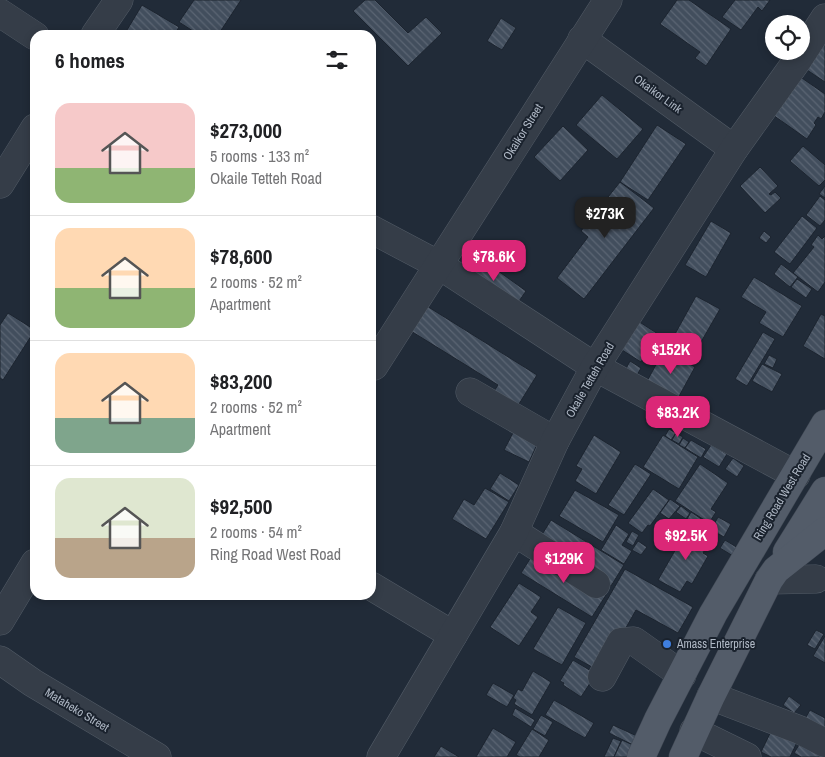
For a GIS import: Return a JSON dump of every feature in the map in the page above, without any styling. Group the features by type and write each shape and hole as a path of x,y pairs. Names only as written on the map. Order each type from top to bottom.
{"main road":[{"name":"Ring Road West Road","path":"641,757 713,614 825,424"},
{"name":"Ring Road West Road","path":"806,521 825,446"},
{"name":"Ring Road West Road","path":"683,757 711,696 772,575 825,491"},
{"path":"761,533 806,521"}],"street":[{"path":"98,30 119,0"},
{"name":"Okaikor Street","path":"376,363 608,0"},
{"path":"0,13 30,33"},
{"name":"Okaile Tetteh Road","path":"381,757 514,532 555,441 595,367 734,149 825,18"},
{"name":"Okaikor Link","path":"582,39 734,149"},
{"path":"0,184 30,136"},
{"path":"376,232 439,265 595,367 796,475"},
{"path":"470,392 555,441"},
{"path":"514,532 596,584"},
{"path":"0,621 30,570"},
{"path":"772,575 822,576"},
{"path":"376,589 453,635"},
{"path":"602,677 621,642 634,641 682,675"},
{"name":"Mataheko Street","path":"0,660 147,755"},
{"path":"711,696 800,730 825,743"},
{"path":"694,731 747,757"}],"building":[{"path":"194,0 241,0 221,30 191,30 179,22"},
{"path":"365,0 375,0 408,33 426,17 442,33 408,66 376,34 376,30 372,30 353,11"},
{"path":"677,0 689,0 731,29 706,66 695,58 700,52 660,24"},
{"path":"735,0 770,0 762,11 758,7 741,30 722,17"},
{"path":"142,5 179,27 177,30 127,30"},
{"path":"501,18 516,28 502,50 487,41"},
{"path":"825,33 825,82 801,66 805,60 810,60 810,54"},
{"path":"799,76 825,94 825,112 821,119 818,117 814,123 816,125 807,139 773,115"},
{"path":"602,95 643,129 617,159 576,125"},
{"path":"657,125 686,144 648,200 620,182"},
{"path":"563,126 588,150 560,181 534,157"},
{"path":"803,146 825,165 825,180 819,186 790,161"},
{"path":"760,167 778,186 769,194 771,195 775,192 781,198 765,213 740,186"},
{"path":"620,182 654,208 584,299 557,278 588,237 581,231"},
{"path":"825,186 825,198 819,194"},
{"path":"820,196 825,200 825,220 820,226 806,215"},
{"path":"802,216 817,228 790,264 774,252"},
{"path":"711,221 731,233 706,277 685,265"},
{"path":"764,231 771,237 766,243 759,238"},
{"path":"818,235 822,239 825,236 825,282 818,292 793,273 814,247 811,245"},
{"path":"476,255 526,291 513,310 462,274"},
{"path":"781,264 798,277 790,287 774,274"},
{"path":"754,277 802,306 783,337 759,323 766,312 741,297"},
{"path":"797,279 812,289 806,298 791,287"},
{"path":"696,296 720,309 693,356 670,343"},
{"path":"422,303 537,375 509,420 485,405 498,385 406,328"},
{"path":"8,313 30,327 30,338 3,380 0,378 0,325"},
{"path":"821,314 825,316 825,359 803,346"},
{"path":"635,319 658,334 641,362 622,350 628,341 623,338"},
{"path":"763,332 775,339 747,386 735,379"},
{"path":"664,350 695,367 677,400 646,383"},
{"path":"769,355 777,359 773,368 764,364"},
{"path":"630,361 641,368 632,384 621,378"},
{"path":"762,364 782,374 772,392 752,381"},
{"path":"515,429 539,440 529,462 504,450"},
{"path":"669,429 676,433 671,440 665,436"},
{"path":"676,433 683,437 679,444 672,440"},
{"path":"594,435 621,452 596,494 575,481 582,469 576,466"},
{"path":"663,435 698,457 679,489 643,467"},
{"path":"683,438 689,442 685,448 679,445"},
{"path":"691,440 706,449 701,458 685,448"},
{"path":"711,445 727,454 719,467 703,457"},
{"path":"733,458 744,466 737,477 725,469"},
{"path":"635,464 651,474 624,515 608,505"},
{"path":"700,464 728,483 711,509 716,512 709,523 675,501"},
{"path":"500,473 519,485 509,501 490,489"},
{"path":"485,488 509,502 486,539 452,519 464,499 474,505"},
{"path":"653,489 669,500 650,526 648,525 642,533 628,523"},
{"path":"575,490 619,515 603,542 559,516"},
{"path":"670,499 680,506 669,519 660,513"},
{"path":"681,506 690,513 686,519 676,512"},
{"path":"691,512 709,524 705,530 687,519"},
{"path":"718,517 731,524 724,537 711,530"},
{"path":"551,520 624,565 611,586 538,541"},
{"path":"616,525 629,534 622,545 632,551 624,564 601,550"},
{"path":"688,528 710,541 703,553 708,556 692,584 687,581 680,592 658,580"},
{"path":"632,531 639,535 633,546 626,542"},
{"path":"725,540 738,548 733,556 720,548"},
{"path":"638,541 647,547 641,555 632,550"},
{"path":"535,551 606,595 592,617 521,573"},
{"path":"625,569 693,607 678,633 636,610 601,672 574,657"},
{"path":"519,583 541,597 531,612 538,617 519,646 490,627"},
{"path":"558,607 586,623 562,665 533,649"},
{"path":"816,630 824,634 815,649 807,645"},
{"path":"825,636 825,663 813,656"},
{"path":"573,660 596,674 581,697 560,681"},
{"path":"533,671 551,682 532,715 514,704 516,700 513,698 518,689 522,691"},
{"path":"493,683 514,695 507,707 486,695"},
{"path":"789,696 801,705 794,713 783,705"},
{"path":"554,700 594,723 585,738 545,715"},
{"path":"515,708 535,720 531,727 512,715"},
{"path":"810,710 825,718 825,737 802,724"},
{"path":"541,715 553,722 545,736 533,729"},
{"path":"613,725 637,736 633,745 609,733"},
{"path":"774,725 799,738 790,757 771,757 761,752"},
{"path":"493,728 516,742 507,757 476,757"},
{"path":"532,729 549,740 539,757 520,757 516,755"},
{"path":"613,738 621,741 614,757 604,757"},
{"path":"622,740 635,746 630,757 614,757"},
{"path":"802,740 825,752 825,757 801,757 794,753"},
{"path":"441,746 459,757 434,757"}],"place":[{"name":"Amass Enterprise","path":"667,644"}]}
